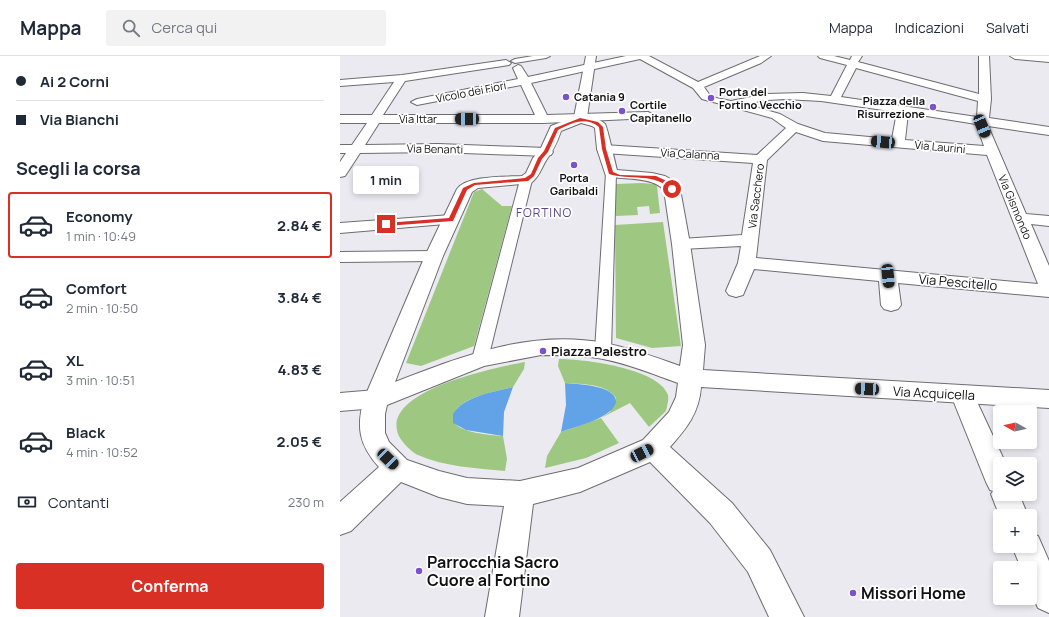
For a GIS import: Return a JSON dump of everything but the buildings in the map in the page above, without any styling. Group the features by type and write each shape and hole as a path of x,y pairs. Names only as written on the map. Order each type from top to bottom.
{"main road":[{"path":"580,116 590,62"},
{"path":"580,116 596,123 601,127 604,149 611,173 620,176 656,178 669,184 690,243 694,344 688,397 680,418 653,448 620,464 580,480 520,494 453,488 397,468 379,450 372,433 372,414 376,399 434,256 442,220 465,189 469,186 474,184 526,180 532,175 540,158 538,152 556,129 580,116"},
{"name":"Via Acquicella","path":"376,399 480,359 541,347 570,346 603,351 647,362 690,378 963,395 1049,398"},
{"path":"653,448 676,468 721,513 759,561 788,617"},
{"path":"340,521 397,468"},
{"path":"502,617 520,494"}],"street":[{"path":"340,83 402,78 464,65 546,56"},
{"path":"641,56 697,86 710,99 776,116 794,127"},
{"name":"Vicolo dei Fiori","path":"417,102 524,80 590,62 641,56"},
{"path":"697,86 758,61 766,56"},
{"path":"823,56 855,60 984,99"},
{"path":"984,56 984,99 986,124"},
{"path":"1015,56 1049,59"},
{"path":"511,60 524,80 543,119"},
{"path":"834,100 855,60"},
{"path":"340,173 402,78"},
{"path":"733,104 758,98 805,97 903,110 986,124 1049,130"},
{"path":"616,117 616,114 623,106"},
{"path":"898,143 903,110"},
{"name":"Via Ittar","path":"340,119 543,119 580,116 648,116"},
{"name":"Via Gismondo","path":"986,124 992,151 1049,289"},
{"name":"Via Laurini","path":"794,127 823,138 992,151"},
{"name":"Via Sacchero","path":"736,291 748,263 760,158 794,127"},
{"name":"Via Benanti","path":"340,149 438,148 538,152"},
{"name":"Via Calanna","path":"604,149 760,158"},
{"path":"603,351 611,173"},
{"path":"480,359 526,180"},
{"path":"1020,218 1049,221"},
{"path":"340,228 442,220"},
{"path":"690,243 750,240"},
{"path":"340,257 434,256"},
{"name":"Via Pescitello","path":"748,263 1049,289"},
{"path":"888,276 891,305"},
{"path":"963,395 993,466"},
{"path":"342,402 376,399"},
{"path":"1030,553 1049,597"}],"green space":[{"path":"616,184 654,184 657,186 660,213 650,214 649,206 637,207 638,215 616,216"},
{"path":"482,189 502,206 512,206 474,346 421,366 406,363 474,192"},
{"path":"663,222 681,346 652,348 616,338 615,225"},
{"path":"559,359 602,363 636,372 651,378 662,386 668,395 666,411 649,427 630,403 601,418 610,412 616,398 612,393 600,387 585,384 565,383 558,366"},
{"path":"525,362 524,369 513,387 475,397 462,404 456,410 453,421 456,425 468,431 503,436 507,459 505,471 461,466 428,459 411,451 400,437 397,430 399,416 409,403 426,392 447,382 470,375"},
{"path":"601,418 619,443 586,458 545,468 547,456 561,432"}],"water":[{"path":"565,383 595,386 610,392 615,396 615,405 613,409 604,415 586,424 561,432 566,405"},
{"path":"513,387 504,412 503,436 466,430 453,423 453,414 464,403 489,393"}],"place":[{"name":"Catania 9","path":"566,97"},
{"name":"Porta del Fortino Vecchio","path":"711,98"},
{"name":"Piazza della Risurrezione","path":"933,107"},
{"name":"Cortile Capitanello","path":"622,111"},
{"name":"Porta Garibaldi","path":"574,165"},
{"name":"Piazza Palestro","path":"543,351"},
{"name":"Parrocchia Sacro Cuore al Fortino","path":"419,571"},
{"name":"Missori Home","path":"853,593"}],"district":[{"name":"FORTINO","path":"544,213"}],"route":[{"path":"386,224 451,220 465,189 474,184 526,180 532,175 540,158 546,152 556,129 580,119 596,123 601,127 608,169 611,173 620,176 656,178 669,184 672,189"}]}
